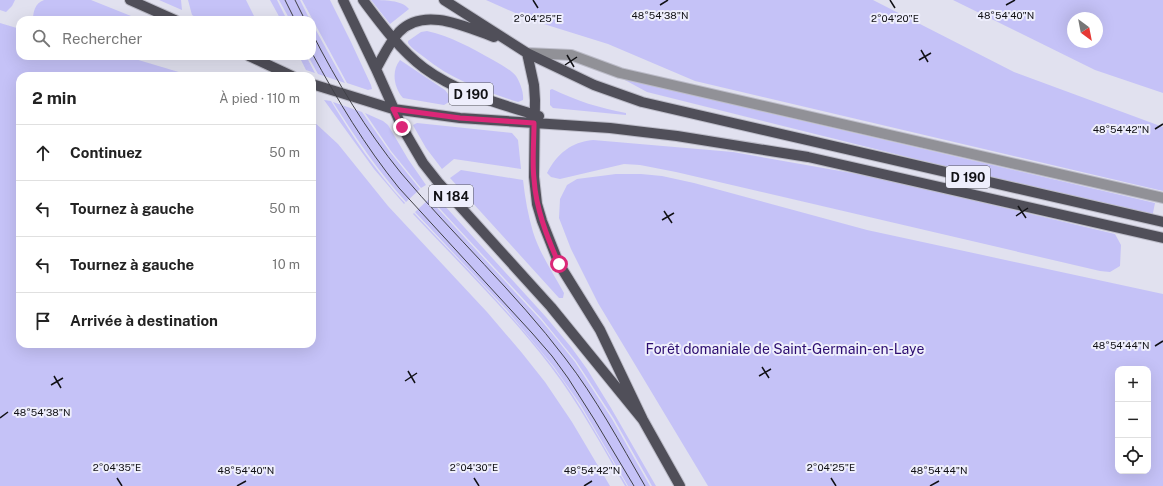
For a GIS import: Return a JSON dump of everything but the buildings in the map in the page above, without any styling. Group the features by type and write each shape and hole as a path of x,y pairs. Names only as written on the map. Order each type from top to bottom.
{"main road":[{"path":"130,0 166,16"},
{"name":"N 184","path":"343,0 376,69 393,109 413,147 438,182 551,307 643,420"},
{"name":"D 190","path":"363,0 393,39 413,59 436,77 467,92 534,119"},
{"path":"444,0 527,53"},
{"path":"376,69 398,33 409,24 424,20 438,20 455,24 511,43"},
{"name":"N 184","path":"527,53 534,84 534,177 537,204 542,221 559,264 600,330 643,420 680,486"},
{"name":"D 190","path":"527,53 594,84 642,102 1163,222"},
{"path":"258,60 283,72"},
{"name":"D 190","path":"316,85 393,109 460,118 534,119 562,124 677,136 808,157 1163,238"}],"lane":[{"path":"527,53 571,55 620,73 1163,198"}],"green space":[{"path":"0,0 15,0 6,12 0,10"},
{"path":"91,0 131,16 33,16 35,8 41,1"},
{"path":"159,0 181,0 182,10"},
{"path":"188,0 246,0 254,16 194,16 192,15"},
{"path":"270,0 277,0 285,16 279,16"},
{"path":"279,0 300,0 308,16 288,16"},
{"path":"302,0 330,0 372,89 368,90 347,83 316,26 316,16 311,16"},
{"path":"371,0 387,0 397,2 409,9 390,24"},
{"path":"486,0 873,0 1014,72 1163,127 1163,191 695,81 608,44 531,20"},
{"path":"953,0 1163,0 1163,93 1095,70"},
{"path":"0,23 16,28 16,60 138,60 179,72 16,72 16,348 316,348 316,124 338,144 388,206 487,312 522,353 545,382 572,422 610,486 0,486"},
{"path":"316,30 345,83 318,74 310,60 316,60"},
{"path":"427,31 461,43 508,69 519,81 523,100 518,102 481,89 457,78 435,65 408,43 408,41 421,32"},
{"path":"301,60 308,60 314,72 306,70"},
{"path":"400,60 445,90 448,94 449,102 444,105 403,98 397,89 395,79 395,69"},
{"path":"623,79 1155,203 1152,218 647,92"},
{"path":"552,89 588,104 626,113 626,115 553,108 550,105 550,90"},
{"path":"324,100 331,101 365,154 405,203 404,204 374,169"},
{"path":"333,102 362,112 390,152 420,189 406,202 367,154"},
{"path":"365,113 383,121 388,125 408,159 426,185 421,188 391,151"},
{"path":"417,123 512,133 518,140 521,169 454,159 442,169 426,148 414,127 413,125"},
{"path":"593,140 733,152 880,178 1115,234 1121,245 1120,266 1110,272 1100,271 676,172 640,165 624,164 560,179 551,177 547,173 555,160 571,146"},
{"path":"461,170 523,180 533,232 543,256 564,293 563,298 559,298 450,178"},
{"name":"Forêt domaniale de Saint-Germain-en-Laye","path":"616,174 662,176 694,183 867,230 1163,294 1163,486 708,486 598,303 571,249 559,218 560,199 567,185 577,179"},
{"path":"434,194 546,317 571,347 587,369 611,408 656,486 652,486 614,419 576,361 541,318 430,198"},
{"path":"429,199 540,319 575,362 612,419 650,486 628,486 580,404 554,367 506,309 415,212"},
{"path":"414,213 503,307 553,367 582,410 627,486 625,486 581,410 551,367 519,327 413,214"}],"tram line":[{"path":"285,0 293,16"},
{"path":"295,0 303,16"},
{"path":"316,40 353,105 388,157 421,196 526,310 565,358 597,405 645,486"},
{"path":"316,60 352,123 399,188 552,356 594,419 634,486"}],"route":[{"path":"402,127 393,109 460,118 534,123 534,177 537,204 559,264"}]}
